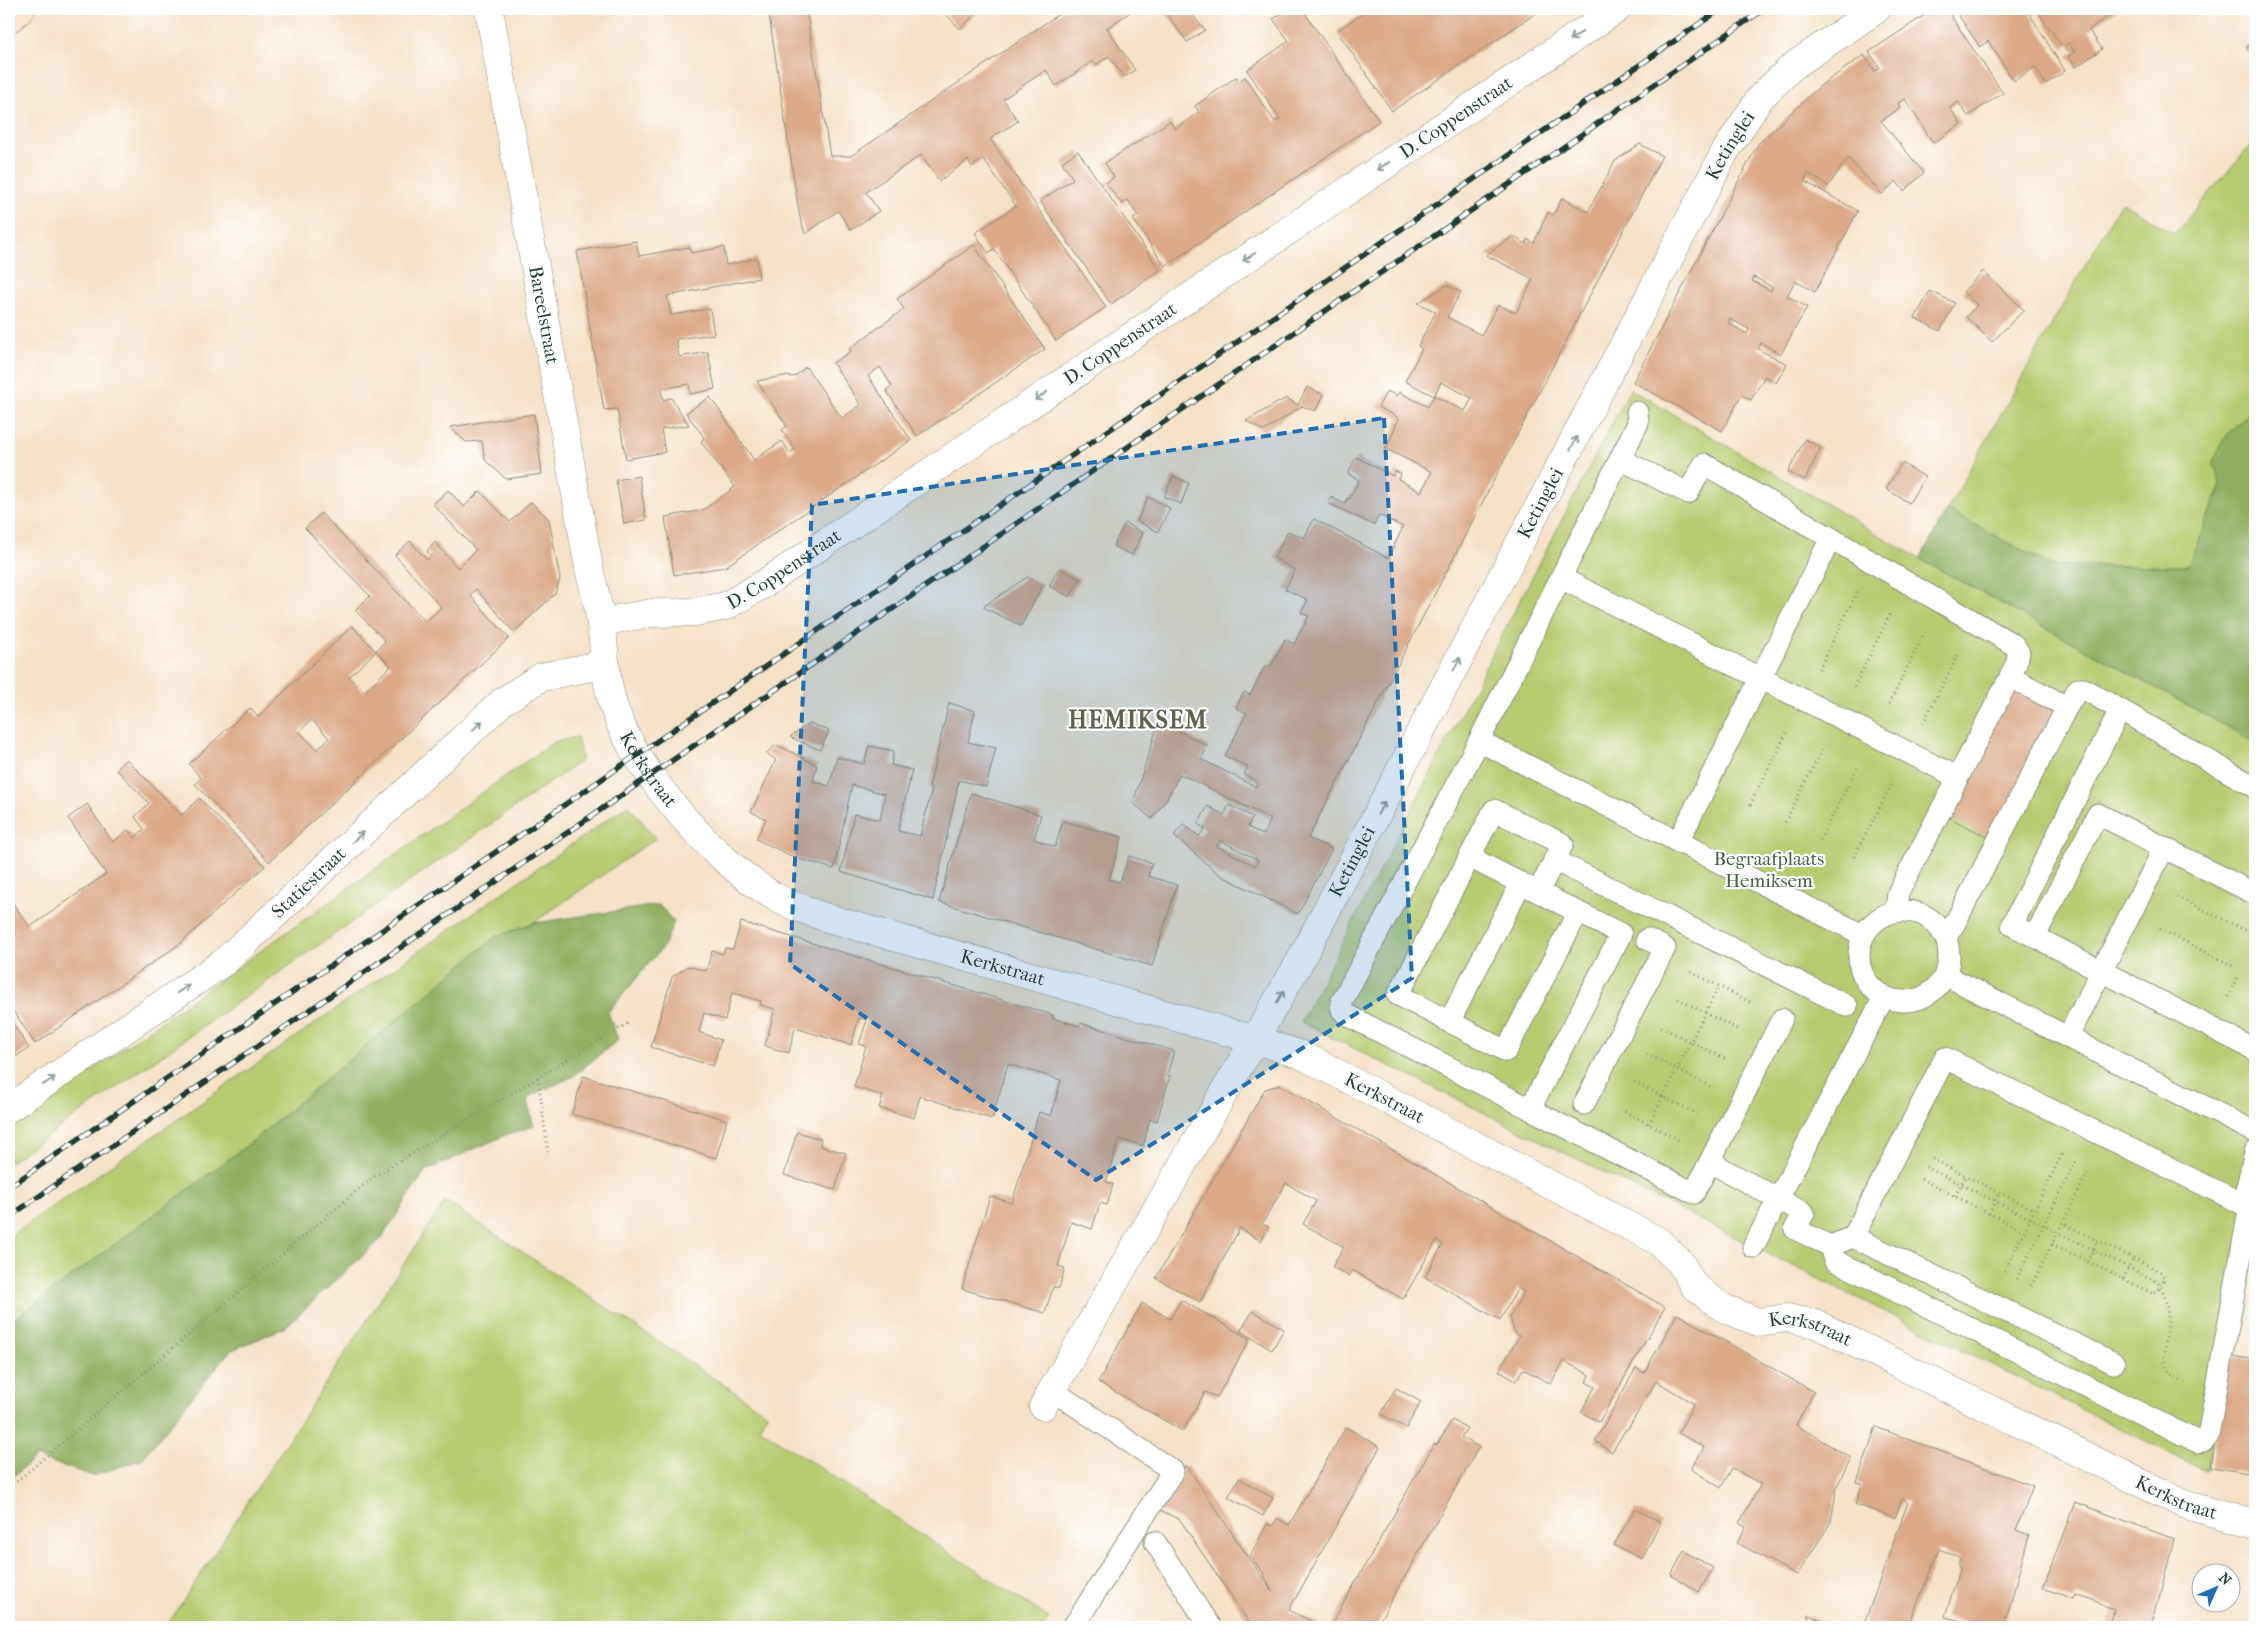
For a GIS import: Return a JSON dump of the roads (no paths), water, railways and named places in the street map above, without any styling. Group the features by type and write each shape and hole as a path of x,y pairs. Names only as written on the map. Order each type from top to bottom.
{"main road":[{"path":"9,19 21,9"}],"street":[{"name":"Bareelstraat","path":"489,9 589,568 601,622"},
{"name":"D. Coppenstraat","path":"601,622 652,612 695,612 726,606 767,582 1617,9"},
{"name":"Ketinglei","path":"1048,1398 1256,1040 1538,512 1725,152 1760,98 1794,66 1877,9"},
{"name":"Kerkstraat","path":"601,622 605,664 614,710 636,755 650,775 727,863 773,896 824,917 1256,1040 1302,1056 1658,1241 1680,1262 1694,1286 1723,1308 1758,1322 1787,1318 1816,1324 2186,1505 2255,1524"},
{"name":"Statiestraat","path":"9,1108 224,962 502,702 541,677 605,664"}],"lane":[{"path":"1637,412 1638,423 1479,741 1342,1003 1342,1010 1347,1015 1694,1193 1782,1019"},
{"path":"1620,459 1688,493 1704,464 2014,645 2019,653 2010,677 1898,893 1896,910"},
{"path":"1678,842 1831,538"},
{"path":"1561,578 1958,777"},
{"path":"2010,677 2067,707"},
{"path":"1946,937 2074,693 2078,689 2084,689 2255,787"},
{"path":"2120,710 2012,925 2255,1050"},
{"path":"1479,741 1863,935"},
{"path":"1449,1022 1530,888 1554,860 1563,844 1494,810 1398,995 1449,1022 1506,1051 1578,912"},
{"path":"2035,936 2098,814 2255,894"},
{"path":"2068,1037 2164,848"},
{"path":"1469,857 1640,943 1648,939 1660,913"},
{"path":"1554,860 1847,1006"},
{"path":"1896,910 1910,910 1924,915 1937,924 1946,937 1950,953 1945,975 1941,982 1930,994 1915,1000 1899,1001 1884,996 1873,988 1864,977 1859,963 1859,949 1863,935 1871,924 1882,915 1896,910"},
{"path":"1530,1109 1622,934"},
{"path":"1587,1099 1665,948 1648,939"},
{"path":"1945,975 2255,1132"},
{"path":"1753,1247 1884,996"},
{"path":"1712,1160 1804,1213 1795,1229 1830,1246 1853,1237 1945,1058 2243,1204 2249,1211 2208,1436 2204,1441 2198,1442 1834,1260 1830,1246"},
{"path":"2243,1204 2255,1152"},
{"path":"1853,1237 2114,1363"},
{"path":"1048,1398 1173,1471 1073,1627"},
{"path":"1155,1542 1210,1627"}],"railway":[{"path":"9,1187 1721,9"},
{"path":"9,1217 1764,9"}],"district":[{"name":"HEMIKSEM","path":"1138,720"}],"park label":[{"name":"Begraafplaats Hemiksem","path":"1769,870"}]}
